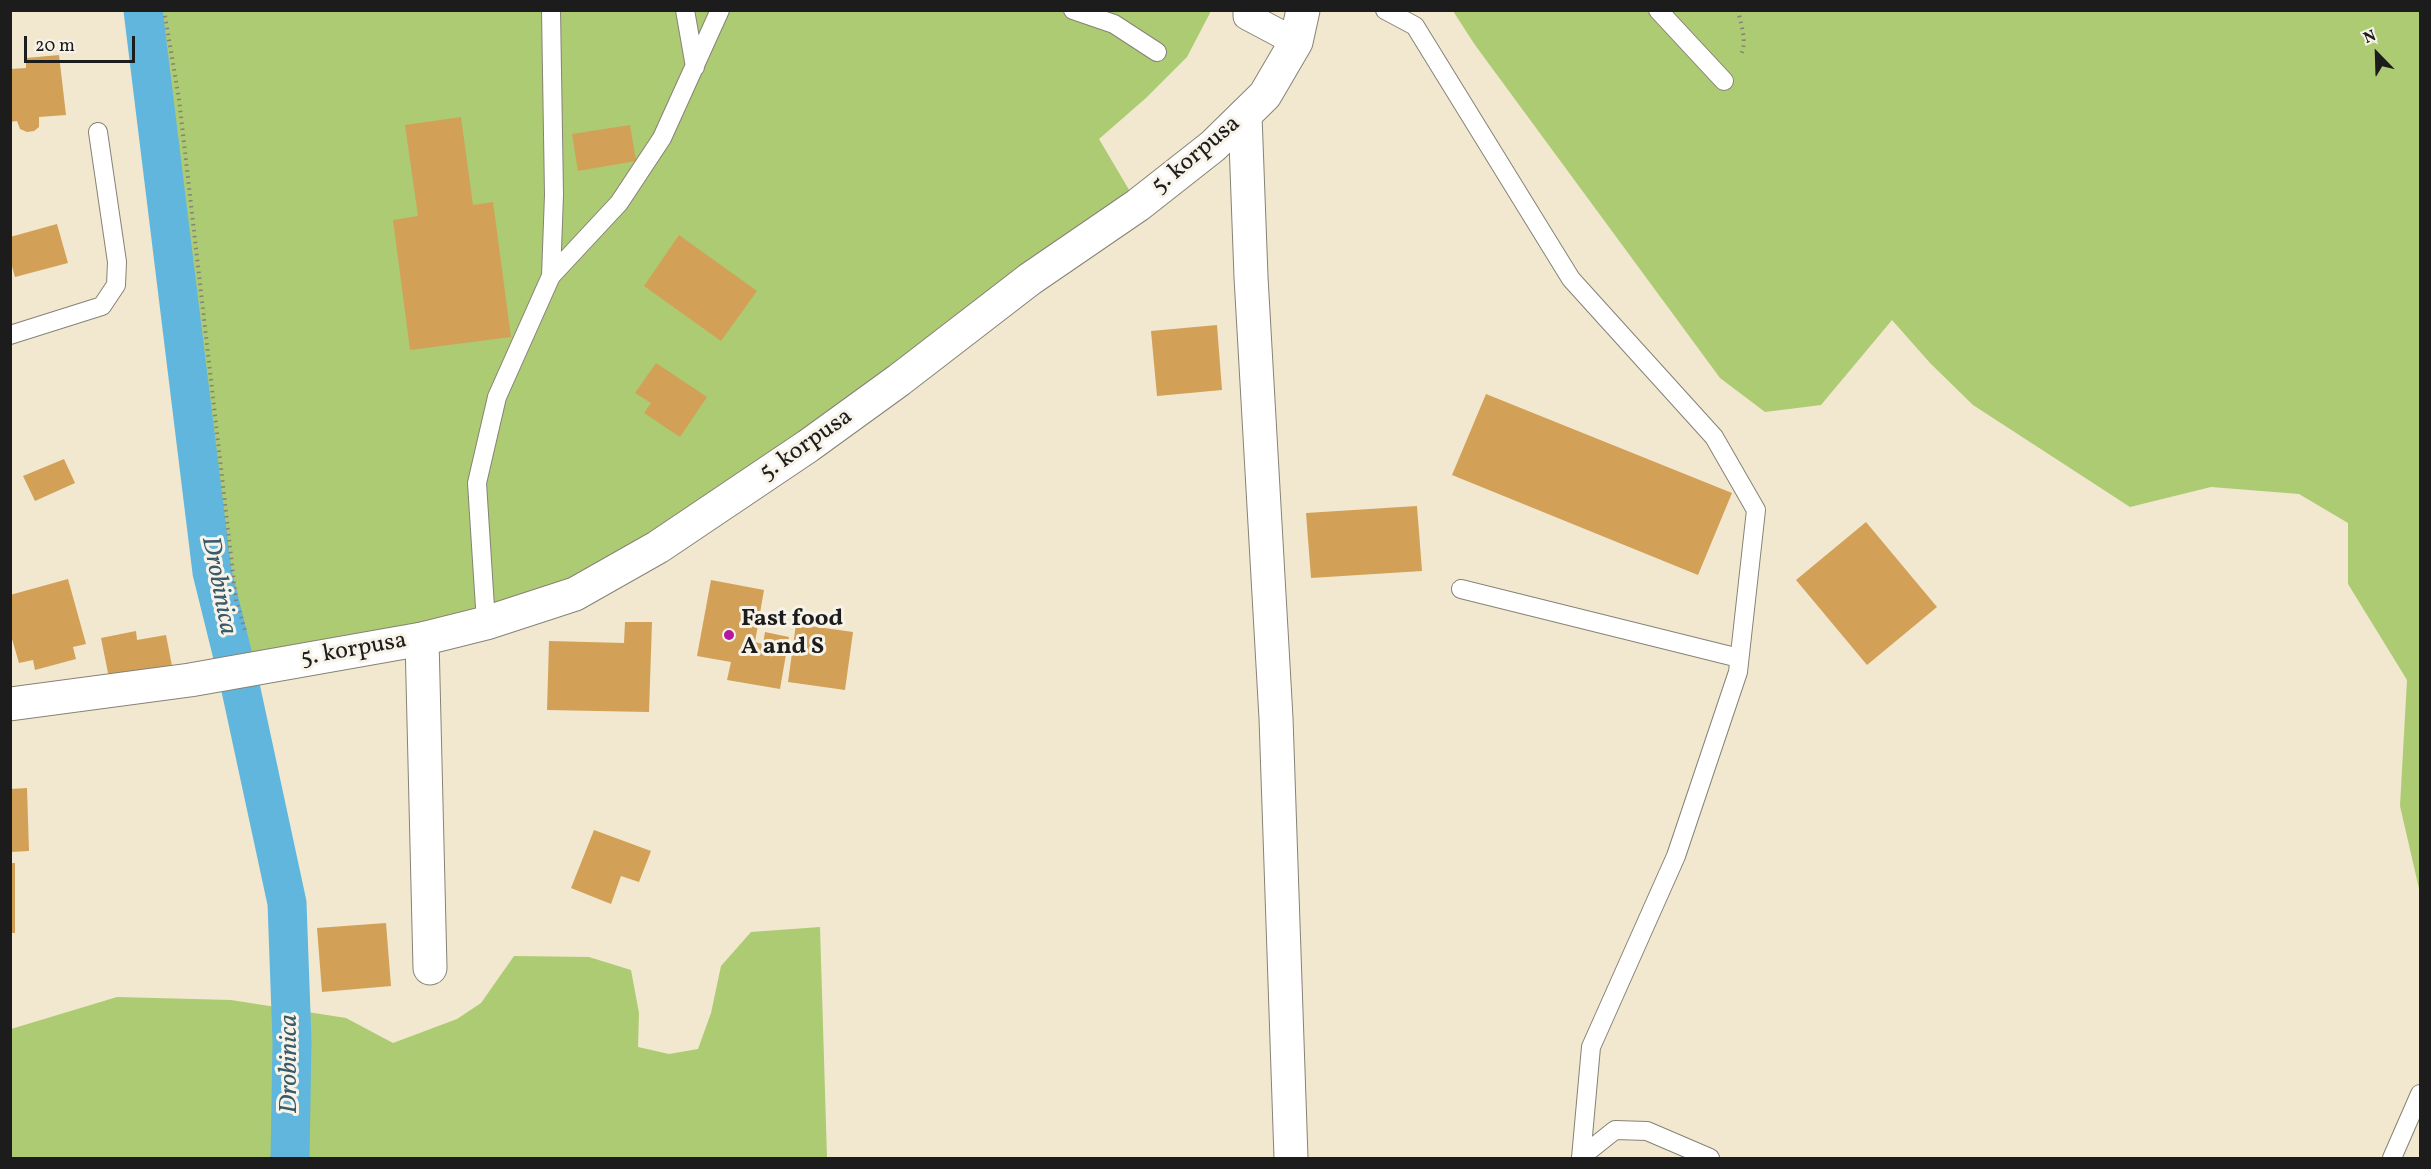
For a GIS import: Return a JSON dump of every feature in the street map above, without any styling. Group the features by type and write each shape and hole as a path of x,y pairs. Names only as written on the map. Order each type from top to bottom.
{"street":[{"path":"1247,10 1247,16 1296,42"},
{"name":"5. korpusa","path":"10,704 190,680 422,639 486,623 574,594 658,547 736,496 899,380 1030,279 1138,205 1213,146 1265,95 1296,42 1303,10"},
{"path":"1245,115 1251,277 1276,718 1291,1158"},
{"path":"422,639 430,968"}],"lane":[{"path":"551,10 554,195 551,276"},
{"path":"685,10 695,66"},
{"path":"486,623 477,483 496,397 551,276 619,203 662,138 720,10"},
{"path":"1073,10 1118,17 1157,52"},
{"path":"1385,10 1414,26 1571,279 1714,437 1756,510 1738,672 1676,856 1591,1047 1581,1158"},
{"path":"1658,10 1724,81"},
{"path":"10,335 102,306 116,285 117,262 98,132"},
{"path":"1461,589 1739,658"},
{"path":"2392,1158 2421,1094"},
{"path":"1581,1158 1615,1130 1647,1131 1710,1158"}],"path":[{"path":"164,10 179,99 236,600 255,669"},
{"path":"1724,81 1743,50 1744,33 1738,10"}],"green space":[{"path":"143,11 1211,11 1187,57 1146,98 1099,139 1138,205 575,594 240,685 212,572"},
{"path":"1453,11 2420,11 2420,893 2400,806 2407,680 2348,584 2348,523 2299,494 2211,487 2130,507 1973,405 1930,363 1892,320 1821,405 1765,412 1720,378 1475,45"},
{"path":"820,927 827,1158 11,1158 11,1029 117,997 231,1000 346,1018 393,1043 457,1019 481,1003 514,956 589,957 631,970 639,1013 638,1047 669,1054 698,1049 711,1013 721,966 751,932"}],"building":[{"path":"59,55 66,115 39,117 39,127 34,131 27,132 20,129 17,121 10,122 10,69 26,68 26,58"},
{"path":"461,117 473,205 493,202 511,337 410,350 393,220 418,216 405,125"},
{"path":"630,125 636,161 578,171 572,134"},
{"path":"57,224 68,263 15,277 10,259 10,237"},
{"path":"679,235 757,291 721,341 644,286"},
{"path":"1217,325 1222,390 1157,396 1151,331"},
{"path":"656,363 707,397 680,437 644,413 651,403 635,393"},
{"path":"1486,394 1732,493 1698,575 1452,475"},
{"path":"64,459 75,483 35,501 23,476"},
{"path":"1417,506 1422,571 1311,578 1306,513"},
{"path":"1866,522 1937,607 1867,665 1796,580"},
{"path":"68,579 86,644 73,647 76,659 35,670 33,660 19,663 10,632 10,595"},
{"name":"Fast food A and S","path":"711,580 764,590 755,642 763,644 765,632 789,637 780,689 727,680 731,662 697,656"},
{"path":"625,622 652,622 649,712 547,710 549,641 624,643"},
{"path":"796,624 853,632 845,690 788,682"},
{"path":"136,631 137,640 166,635 172,666 109,678 101,638"},
{"path":"27,788 29,851 10,852 10,789"},
{"path":"594,830 651,851 639,882 621,876 611,904 571,888"},
{"path":"10,863 15,863 15,933 10,933"},
{"path":"386,923 391,986 322,992 317,928"}],"waterway":[{"name":"Drobinica","path":"143,10 212,572 240,685 287,903 292,1041 290,1158"}],"place":[{"name":"Fast food A and S","path":"729,635"}]}
